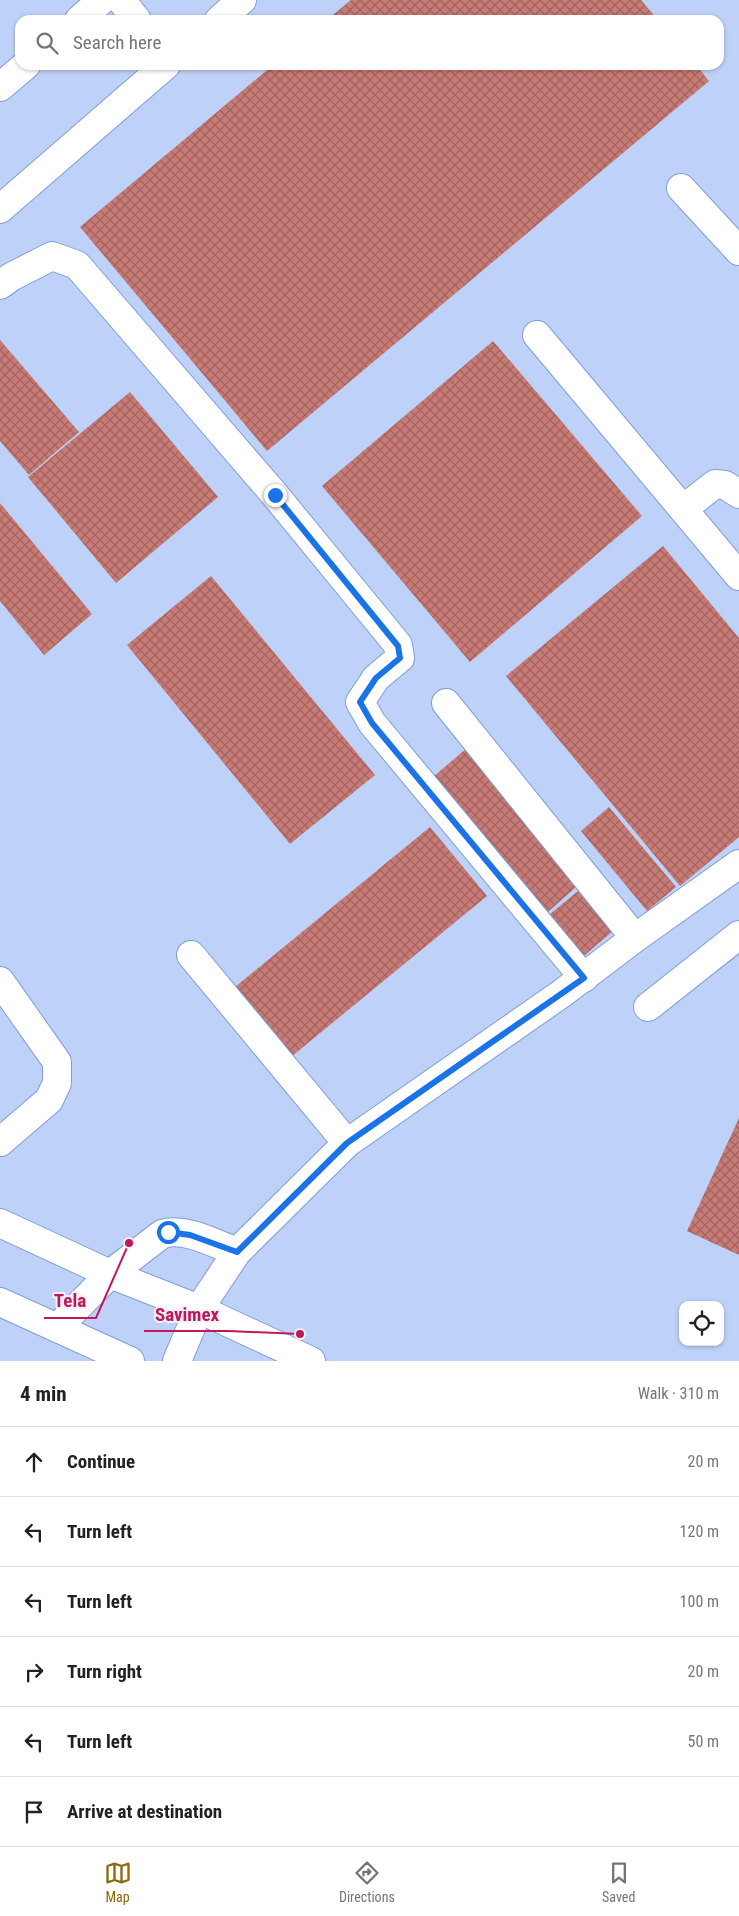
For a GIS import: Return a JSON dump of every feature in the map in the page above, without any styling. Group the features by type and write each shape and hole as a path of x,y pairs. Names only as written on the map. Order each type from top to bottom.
{"main road":[{"path":"85,15 102,0"},
{"path":"120,0 133,15"},
{"path":"225,15 242,0"},
{"path":"0,87 20,70"},
{"path":"0,209 160,70"},
{"path":"681,188 739,251"},
{"path":"0,286 11,277 52,256 77,265 275,495 398,646 400,658 376,678 360,702 372,723 584,978"},
{"path":"538,335 739,576"},
{"path":"683,509 715,484 725,485 739,494"},
{"path":"446,703 635,938"},
{"path":"177,1361 199,1309 237,1252 347,1143 584,978 635,938 739,864"},
{"path":"648,1007 739,935"},
{"path":"191,955 347,1143"},
{"path":"0,981 57,1062 57,1083 49,1100 0,1142"},
{"path":"0,1223 110,1274 199,1309 311,1361"},
{"path":"58,1328 110,1274 162,1234 168,1232 190,1235 237,1252"},
{"path":"0,1302 130,1361"}],"building":[{"path":"351,0 641,0 654,15 333,15"},
{"path":"267,70 700,70 709,81 267,451 80,227"},
{"path":"0,340 79,432 29,475 0,441"},
{"path":"493,341 642,516 470,662 322,486"},
{"path":"130,392 218,497 116,583 28,477"},
{"path":"0,503 92,614 44,655 0,601"},
{"path":"663,546 739,638 739,837 680,886 506,676"},
{"path":"211,576 375,775 290,844 127,645"},
{"path":"468,747 583,881 541,918 425,784"},
{"path":"609,807 676,887 647,911 581,831"},
{"path":"430,827 487,896 286,1061 229,992"},
{"path":"578,891 613,931 579,960 544,919"},
{"path":"739,1118 739,1255 687,1231"}],"place":[{"name":"Tela","path":"129,1243"},
{"name":"Savimex","path":"300,1334"}],"route":[{"path":"168,1232 190,1235 237,1252 347,1143 584,978 372,723 360,702 376,678 400,658 398,646 275,495"}]}
